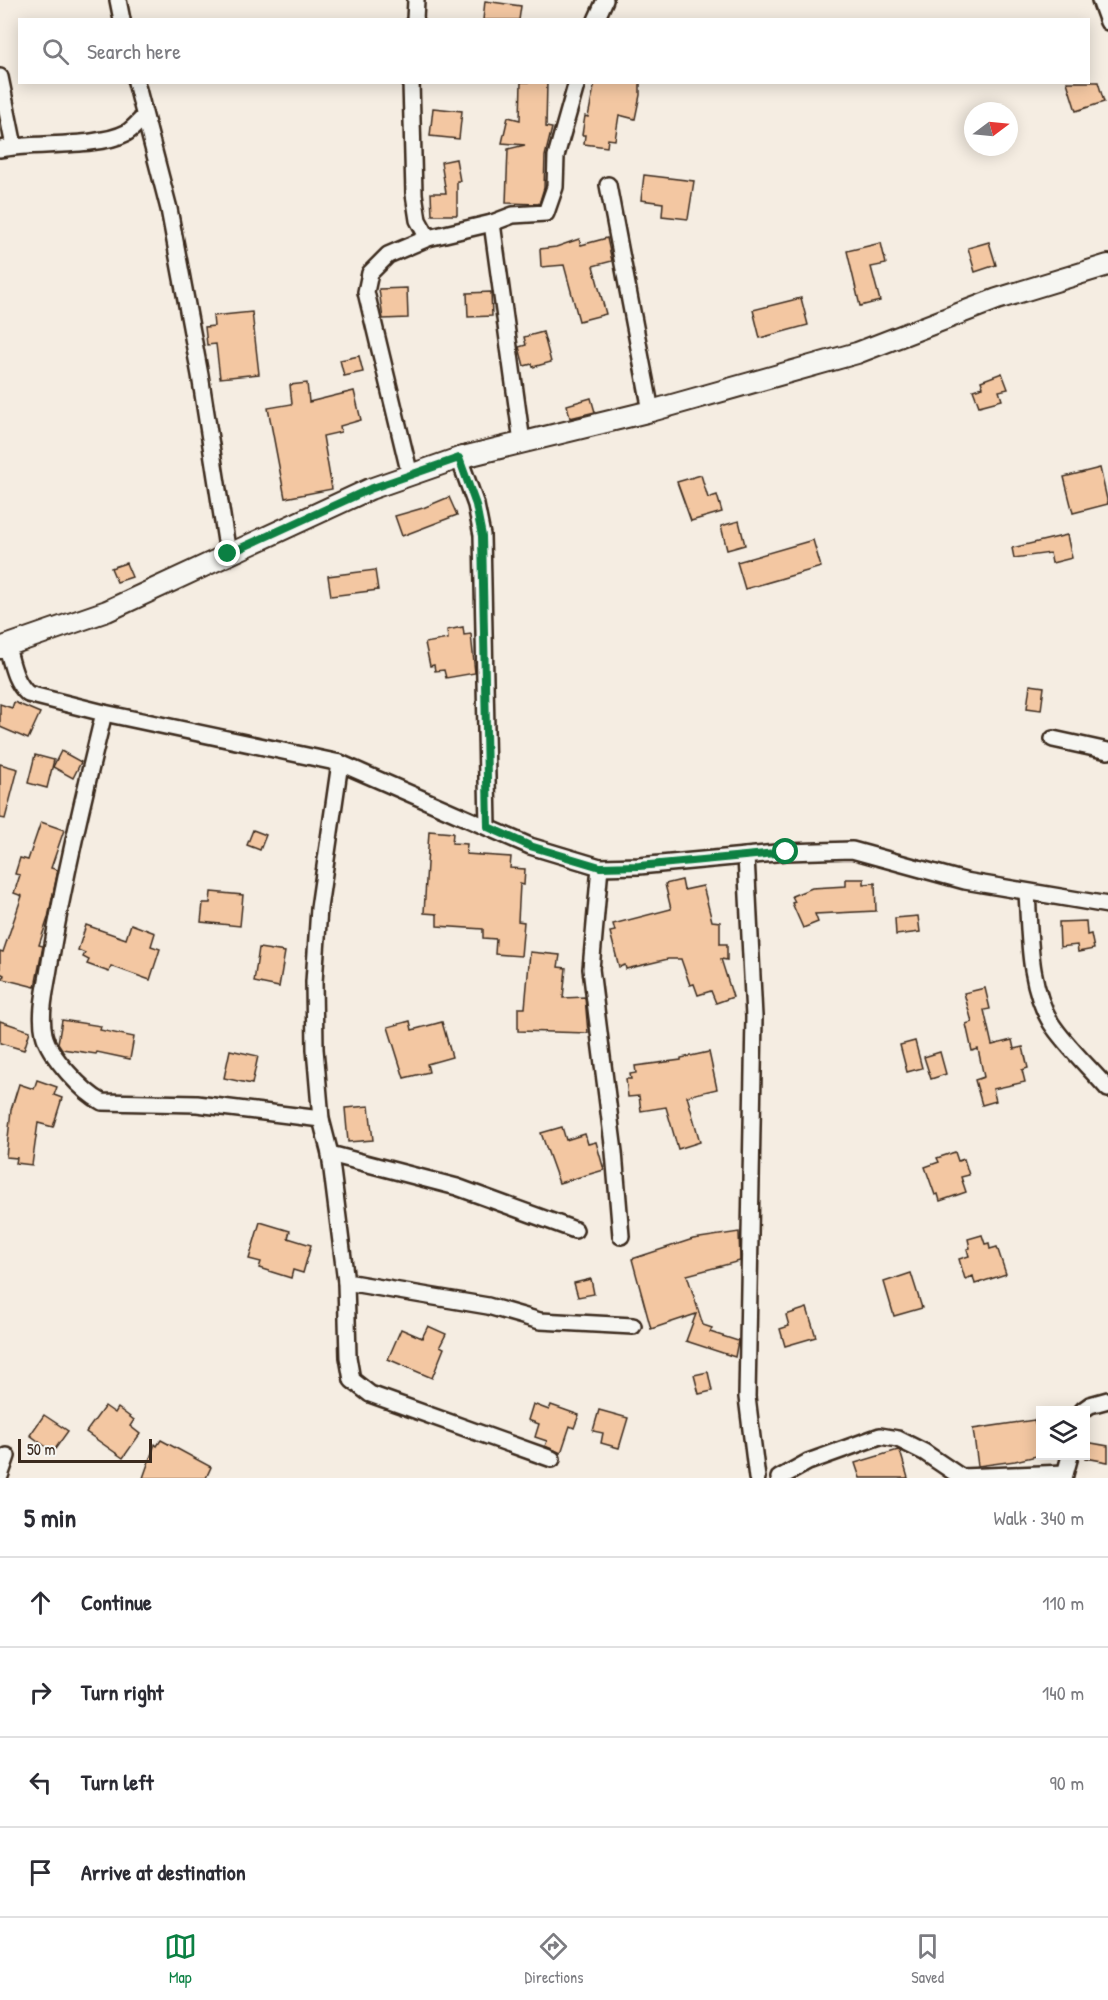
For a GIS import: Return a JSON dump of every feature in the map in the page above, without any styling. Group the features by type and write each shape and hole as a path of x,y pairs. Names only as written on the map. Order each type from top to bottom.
{"street":[{"path":"118,0 122,18"},
{"path":"415,18 416,0"},
{"path":"597,18 605,0"},
{"path":"1100,0 1108,22"},
{"path":"0,77 7,147 87,142 116,136 130,130 144,117"},
{"path":"136,84 169,210 201,375 228,554"},
{"path":"411,84 414,194 418,220 428,238"},
{"path":"410,475 366,292 370,273 388,255 428,238 492,223 513,215 546,213 555,187 556,156 576,84"},
{"path":"608,185 651,411"},
{"path":"492,223 522,442"},
{"path":"1108,265 997,299 857,353 651,411 459,458 370,489 107,611 4,647 20,687 28,693 104,713 340,763 530,846 600,867 852,850 965,881 1108,905"},
{"path":"459,458 476,505 482,536 488,827"},
{"path":"104,713 57,923 42,1013 44,1035 54,1055 90,1096 102,1102 197,1104 321,1119"},
{"path":"1053,739 1108,751"},
{"path":"340,763 319,908 314,982 315,1049 321,1119 330,1154 346,1282 348,1357 352,1380 370,1394 552,1459"},
{"path":"746,856 754,1017 747,1397 757,1478"},
{"path":"600,867 591,969 614,1152 621,1236"},
{"path":"1027,893 1032,964 1043,1008 1053,1025 1108,1089"},
{"path":"330,1154 457,1187 575,1230"},
{"path":"346,1282 488,1306 540,1321 633,1326"},
{"path":"1089,1406 1108,1400"},
{"path":"779,1478 808,1462 880,1436 898,1438 961,1477 1064,1476 1069,1460"},
{"path":"0,1476 7,1456"}],"building":[{"path":"485,1 521,6 519,18 483,18"},
{"path":"1098,82 1104,102 1076,111 1068,84"},
{"path":"521,84 547,84 546,127 552,128 545,156 544,188 539,204 506,203 508,149 525,145 502,143 508,117 520,120"},
{"path":"595,84 640,84 635,119 619,115 615,140 608,139 607,147 584,144 585,135 582,135 585,116 588,117"},
{"path":"433,108 462,111 459,139 430,136"},
{"path":"456,159 460,181 457,181 457,215 432,215 431,193 446,193 441,162"},
{"path":"644,175 694,181 688,219 662,216 663,203 641,200"},
{"path":"607,238 612,261 593,266 606,314 579,321 564,265 541,267 540,249 556,247 579,239 581,245"},
{"path":"989,242 996,265 975,272 968,248"},
{"path":"881,243 886,264 871,267 880,301 860,306 847,251"},
{"path":"407,288 408,318 383,319 379,289"},
{"path":"491,292 492,316 468,317 467,293"},
{"path":"801,298 808,325 760,338 753,310"},
{"path":"252,312 259,374 220,378 216,344 207,345 205,327 214,326 213,316"},
{"path":"543,332 551,362 533,367 532,364 524,366 519,347 526,345 524,337"},
{"path":"359,356 363,372 344,376 340,360"},
{"path":"1002,373 1008,389 999,391 1002,400 979,406 973,390 983,387 981,381"},
{"path":"307,383 309,402 354,391 361,420 340,426 341,432 323,436 332,489 285,498 268,408 292,404 290,385"},
{"path":"591,398 595,412 570,418 567,405"},
{"path":"1100,468 1108,504 1073,513 1064,477"},
{"path":"701,475 708,498 717,495 722,512 691,521 677,482"},
{"path":"449,497 457,515 402,536 395,516"},
{"path":"739,521 745,545 727,550 721,526"},
{"path":"1067,535 1072,558 1052,563 1050,553 1014,558 1012,548"},
{"path":"813,540 821,567 745,589 737,562"},
{"path":"126,563 132,577 117,582 111,568"},
{"path":"375,570 378,590 331,596 328,576"},
{"path":"463,627 464,635 471,634 475,673 446,678 444,670 435,671 434,665 430,666 425,643 448,639 447,630"},
{"path":"1030,685 1044,687 1041,710 1027,708"},
{"path":"14,702 40,713 28,739 0,727 0,704 12,708"},
{"path":"61,751 81,762 73,778 53,767"},
{"path":"35,755 54,760 47,788 28,783"},
{"path":"0,764 18,769 5,819 0,818"},
{"path":"41,822 64,830 51,868 58,870 48,918 39,945 43,946 35,987 3,979 4,975 0,973 0,951 3,952 22,896 14,893 20,875 15,874 20,858 28,860"},
{"path":"253,830 266,835 260,850 247,845"},
{"path":"429,831 453,833 452,843 467,844 466,854 511,857 510,868 525,869 524,885 520,884 518,921 524,922 521,956 495,954 496,939 483,938 483,929 437,926 437,914 424,913"},
{"path":"846,879 864,879 864,884 875,883 876,911 815,914 818,922 803,928 792,903 795,902 792,896 812,888 846,886"},
{"path":"682,880 684,890 703,886 712,921 720,922 720,944 727,944 727,960 721,959 733,997 716,1003 711,991 698,995 694,984 690,985 681,959 668,959 626,969 625,965 619,967 610,932 615,931 613,924 671,909 665,884"},
{"path":"211,892 243,895 240,926 201,922 203,903 210,903"},
{"path":"918,916 920,932 896,935 895,918"},
{"path":"1086,921 1087,935 1091,934 1094,949 1078,952 1077,945 1060,947 1059,922"},
{"path":"131,924 155,933 151,946 160,949 150,980 111,966 109,972 87,964 89,960 83,957 85,953 78,950 86,925 126,939"},
{"path":"259,948 285,952 279,987 254,982"},
{"path":"530,952 560,955 558,967 566,968 563,998 585,997 588,1033 518,1031 518,1008 525,1008"},
{"path":"985,988 990,1009 984,1010 992,1045 1012,1040 1014,1049 1023,1047 1028,1068 1022,1070 1025,1082 993,1089 996,1101 982,1105 975,1080 984,1077 978,1049 972,1051 966,1024 972,1022 964,993"},
{"path":"62,1020 101,1026 100,1030 134,1037 130,1059 97,1052 96,1054 62,1049 58,1043"},
{"path":"0,1021 30,1031 24,1050 0,1043"},
{"path":"410,1021 412,1030 442,1022 452,1057 427,1064 429,1072 404,1078 388,1027"},
{"path":"915,1041 922,1068 907,1072 900,1045"},
{"path":"230,1050 258,1056 252,1084 224,1078"},
{"path":"709,1052 717,1089 687,1096 700,1142 678,1149 666,1107 641,1111 639,1096 628,1097 626,1079 631,1079 630,1074 636,1073 635,1066 681,1060 681,1058"},
{"path":"940,1052 946,1074 931,1079 924,1057"},
{"path":"37,1080 57,1087 54,1095 62,1098 53,1127 38,1123 32,1165 16,1163 17,1158 6,1157 11,1110 19,1084 34,1089"},
{"path":"369,1106 373,1140 348,1142 345,1108"},
{"path":"562,1127 566,1140 585,1134 588,1144 596,1142 604,1170 559,1183 541,1133"},
{"path":"955,1152 958,1161 964,1159 969,1175 961,1177 966,1192 940,1201 938,1194 935,1195 925,1167 939,1162 937,1158"},
{"path":"260,1222 290,1231 288,1238 311,1245 303,1273 293,1270 291,1278 259,1268 261,1262 249,1259"},
{"path":"739,1232 740,1261 687,1275 703,1325 712,1328 710,1332 738,1341 735,1357 686,1341 696,1314 651,1329 632,1259 693,1239"},
{"path":"982,1235 985,1244 989,1243 990,1249 997,1247 1006,1274 975,1284 973,1276 965,1279 959,1259 969,1256 968,1239"},
{"path":"911,1273 922,1308 894,1316 884,1282"},
{"path":"591,1279 594,1294 578,1297 574,1283"},
{"path":"807,1308 816,1337 785,1346 780,1329 789,1326 786,1315"},
{"path":"428,1326 446,1334 440,1346 444,1348 432,1378 388,1359 401,1329 422,1338"},
{"path":"708,1372 712,1391 699,1394 694,1375"},
{"path":"533,1404 549,1410 551,1405 579,1415 574,1428 570,1426 561,1453 545,1446 547,1441 535,1437 539,1424 528,1420"},
{"path":"105,1406 115,1413 118,1408 134,1420 130,1426 140,1434 123,1458 86,1432"},
{"path":"599,1410 628,1418 619,1448 601,1443 603,1433 593,1431"},
{"path":"44,1415 68,1431 53,1452 30,1435"},
{"path":"1034,1420 1036,1456 978,1466 973,1429"},
{"path":"161,1440 211,1467 206,1478 143,1478 155,1444 157,1446"},
{"path":"1090,1443 1108,1446 1108,1462 1090,1459"},
{"path":"898,1450 908,1478 860,1478 855,1463"}],"route":[{"path":"228,554 370,489 459,458 476,505 482,536 488,827 530,846 600,867 639,866 786,852"}]}
